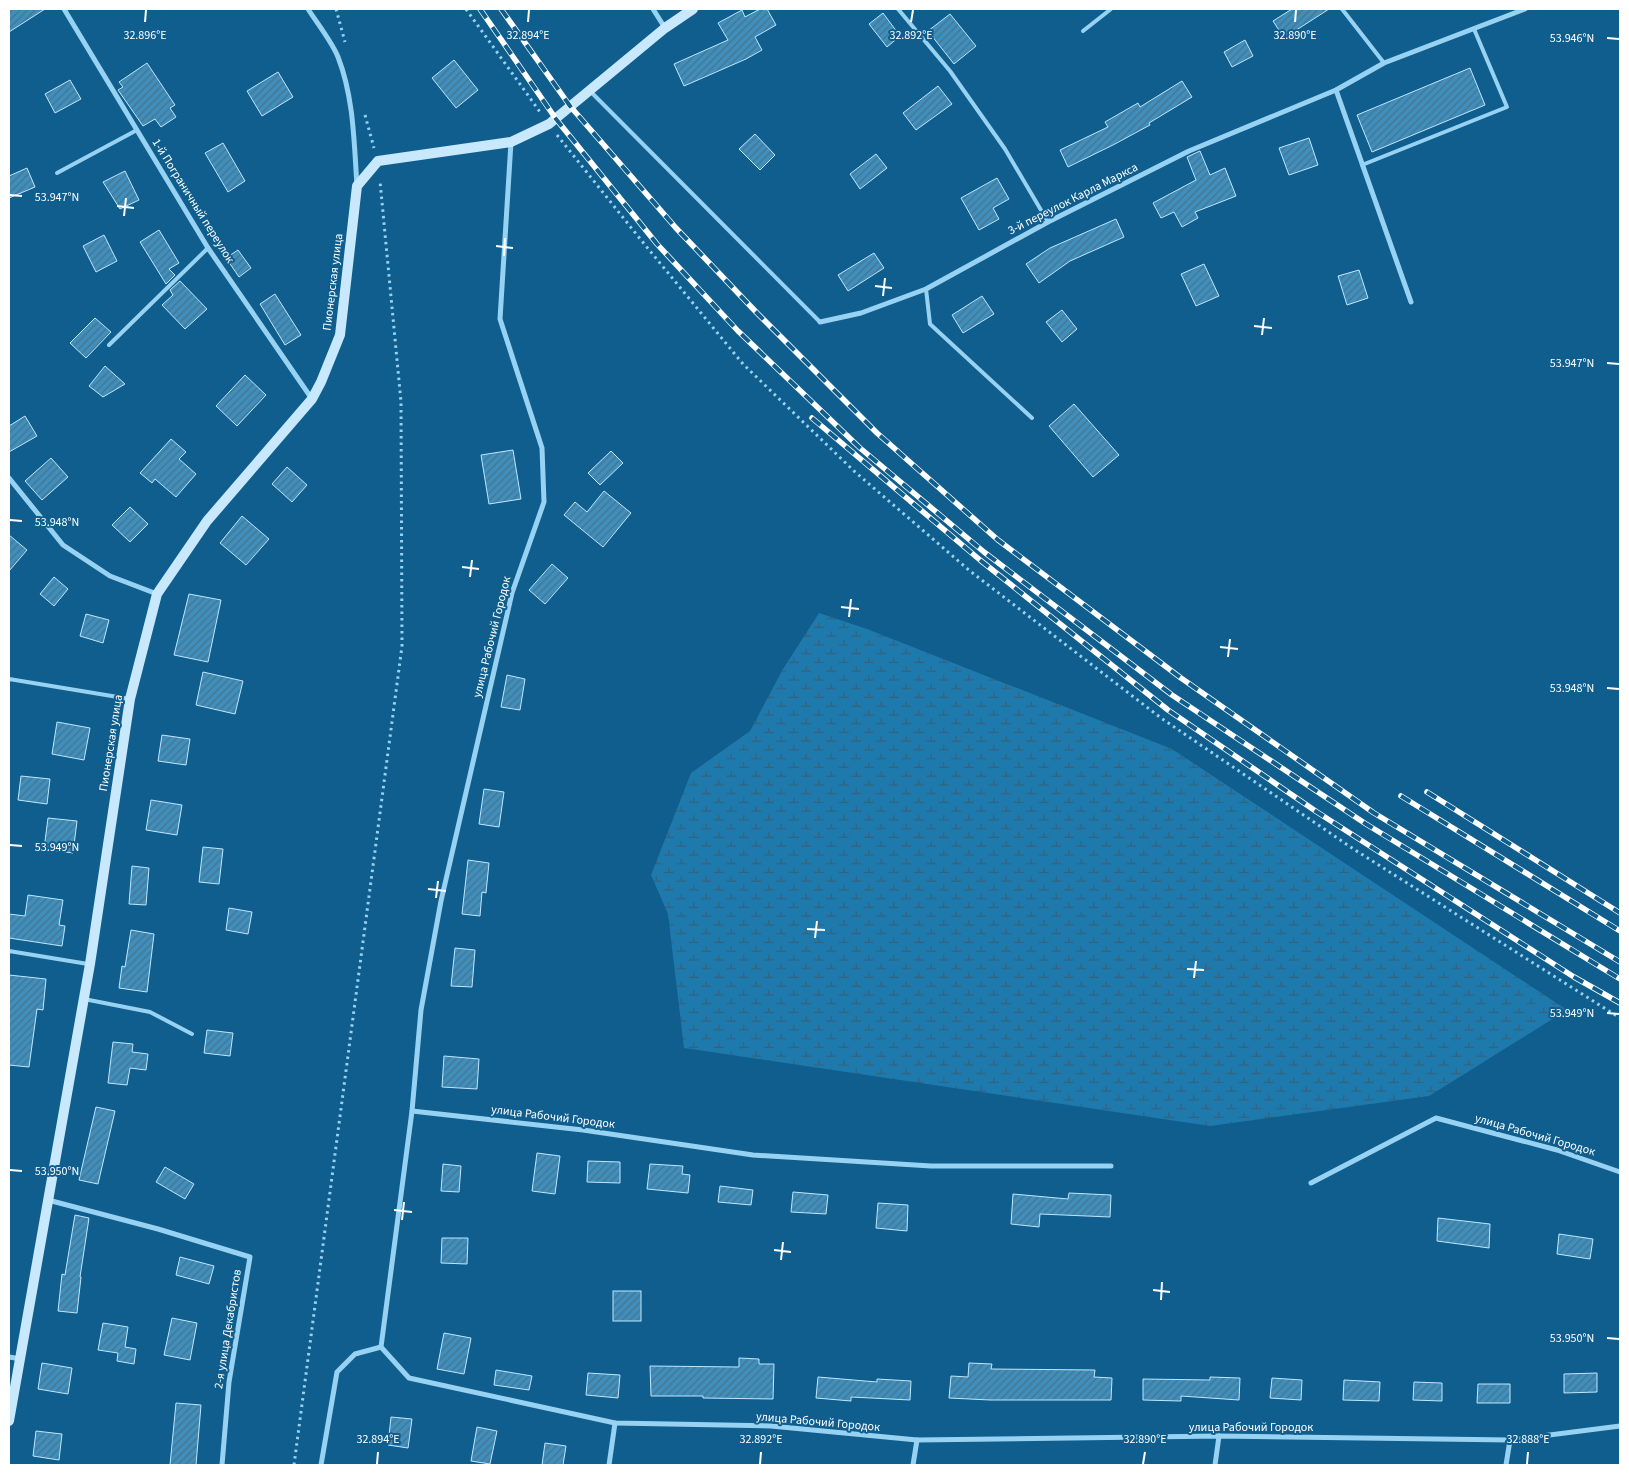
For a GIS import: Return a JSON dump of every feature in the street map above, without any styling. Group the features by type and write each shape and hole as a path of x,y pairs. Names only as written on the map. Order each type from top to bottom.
{"street":[{"name":"1-й Пограничный переулок","path":"64,9 208,248 312,399"},
{"path":"308,9 338,56 348,92 353,128 357,186"},
{"path":"653,9 665,28"},
{"path":"357,186 378,161 511,142 549,124 665,28 693,9"},
{"name":"3-й переулок Карла Маркса","path":"820,322 861,313 926,289 1048,222 1189,151 1336,90 1384,63 1525,9"},
{"path":"1336,90 1411,302"},
{"name":"улица Рабочий Городок","path":"511,142 500,319 542,448 544,502 512,593 441,901 421,1010 412,1111 381,1346 409,1378 615,1424 771,1426 917,1440 1220,1436 1510,1440 1620,1426"},
{"name":"Пионерская улица","path":"9,1421 47,1199 84,1000 130,699 157,594 207,520 312,399 321,382 340,335 357,186"},
{"path":"9,478 63,545 110,576 157,594"},
{"name":"улица Рабочий Городок","path":"412,1111 583,1130 753,1155 931,1166 1111,1166"},
{"name":"улица Рабочий Городок","path":"1311,1183 1436,1118 1557,1150 1620,1172"},
{"name":"2-я улица Декабристов","path":"47,1199 158,1229 250,1257 229,1382 222,1465"},
{"path":"321,1465 337,1372 355,1354 381,1346"},
{"path":"9,1357 21,1359"},
{"path":"609,1465 615,1424"},
{"path":"1214,1465 1220,1436"},
{"path":"913,1465 917,1440"},
{"path":"1506,1465 1510,1440"}],"lane":[{"path":"898,9 950,71 1005,149 1048,222"},
{"path":"1083,31 1112,9"},
{"path":"1342,9 1384,63"},
{"path":"1362,165 1507,107 1474,29"},
{"path":"589,90 820,322"},
{"path":"57,173 137,130"},
{"path":"109,345 208,248"},
{"path":"926,289 930,324 1032,418"},
{"path":"9,679 130,699"},
{"path":"9,951 90,964"},
{"path":"84,1000 150,1012 192,1034"}],"path":[{"path":"336,9 347,47"},
{"path":"466,9 549,124 640,240 743,364 854,471 970,572 1161,718 1355,850 1620,1018"},
{"path":"294,1465 402,646 401,402 378,161 365,113"}],"green space":[{"path":"819,613 867,629 1172,749 1567,1010 1429,1096 1210,1126 684,1048 668,914 651,875 691,773 750,731 783,669"}],"building":[{"path":"9,9 45,9 9,32"},
{"path":"760,9 767,9 776,25 755,37 762,50 684,86 674,64 728,40 718,23 742,10 745,17"},
{"path":"1292,9 1329,9 1284,38 1273,21"},
{"path":"883,13 900,36 887,47 869,24"},
{"path":"950,14 976,46 954,64 928,31"},
{"path":"1245,40 1253,56 1232,67 1224,52"},
{"path":"454,60 478,90 456,108 432,78"},
{"path":"147,63 175,105 170,108 176,117 161,127 155,119 143,126 118,90 123,87 119,82"},
{"path":"1470,68 1485,105 1372,152 1357,115"},
{"path":"278,72 293,97 262,116 247,91"},
{"path":"70,80 81,99 55,113 45,94"},
{"path":"1182,81 1192,97 1149,123 1150,125 1068,167 1060,150 1108,127 1105,122 1138,103 1140,107"},
{"path":"938,86 952,104 916,130 903,113"},
{"path":"755,134 775,155 760,170 739,149"},
{"path":"1309,138 1318,165 1289,175 1279,148"},
{"path":"223,143 245,181 228,192 205,153"},
{"path":"1200,151 1210,175 1225,168 1236,196 1195,212 1198,218 1182,227 1174,212 1161,218 1153,203 1196,180 1187,157"},
{"path":"876,154 887,168 860,189 850,174"},
{"path":"27,168 35,187 9,198 9,176"},
{"path":"125,171 139,200 120,209 103,182"},
{"path":"997,178 1009,199 993,208 999,219 979,230 961,198"},
{"path":"1116,219 1124,237 1070,261 1039,283 1026,264 1050,248"},
{"path":"159,230 179,263 169,269 175,275 166,284 140,242"},
{"path":"104,235 117,261 96,272 83,246"},
{"path":"238,250 251,268 239,277 226,258"},
{"path":"874,253 884,268 848,291 838,275"},
{"path":"1204,264 1219,296 1196,306 1181,274"},
{"path":"1359,270 1368,298 1347,305 1338,276"},
{"path":"180,281 207,309 185,329 162,305 173,295 170,290"},
{"path":"275,294 301,335 285,345 260,304"},
{"path":"982,296 994,314 963,333 952,315"},
{"path":"1062,310 1077,329 1062,342 1046,322"},
{"path":"95,318 111,332 86,358 70,343"},
{"path":"105,366 125,384 103,397 89,386"},
{"path":"245,375 266,395 237,426 216,406"},
{"path":"1074,404 1119,455 1093,477 1049,426"},
{"path":"25,416 37,436 9,452 9,426"},
{"path":"171,439 186,452 179,459 196,474 176,497 155,479 152,483 140,473"},
{"path":"513,450 521,499 489,504 481,455"},
{"path":"611,451 623,463 600,485 588,473"},
{"path":"51,458 68,477 42,500 25,481"},
{"path":"287,467 307,485 292,502 272,484"},
{"path":"604,491 631,513 603,547 564,515 575,502 587,512"},
{"path":"130,507 148,524 130,542 112,525"},
{"path":"242,516 269,539 246,565 220,543"},
{"path":"9,535 27,550 9,571"},
{"path":"552,564 568,578 545,604 529,590"},
{"path":"54,577 68,589 54,606 40,594"},
{"path":"189,594 221,600 208,662 174,655"},
{"path":"86,614 109,620 103,643 80,636"},
{"path":"203,672 243,681 235,714 196,705"},
{"path":"507,675 525,679 520,710 501,707"},
{"path":"57,722 90,728 84,760 52,754"},
{"path":"162,735 190,739 186,765 158,761"},
{"path":"21,776 50,779 47,804 18,800"},
{"path":"484,789 504,792 499,827 479,824"},
{"path":"151,800 182,805 177,835 146,830"},
{"path":"48,818 77,821 73,853 44,849"},
{"path":"203,847 223,849 219,884 199,882"},
{"path":"468,860 489,863 486,893 482,892 480,916 462,914"},
{"path":"132,866 149,868 146,905 129,904"},
{"path":"28,895 63,900 59,925 65,926 62,946 9,938 9,914 25,916"},
{"path":"229,908 252,912 248,934 226,930"},
{"path":"131,930 154,934 147,992 119,988 122,966 125,967"},
{"path":"455,948 475,950 472,987 451,986"},
{"path":"9,975 46,979 43,1010 37,1009 29,1067 9,1065"},
{"path":"207,1030 233,1033 230,1056 204,1053"},
{"path":"113,1042 133,1044 132,1052 148,1054 146,1070 130,1068 127,1085 108,1083"},
{"path":"444,1056 479,1059 477,1089 442,1087"},
{"path":"96,1107 115,1111 98,1184 79,1180"},
{"path":"537,1153 560,1156 555,1194 532,1191"},
{"path":"588,1161 620,1162 620,1183 587,1182"},
{"path":"443,1164 461,1166 459,1192 441,1191"},
{"path":"650,1164 683,1166 682,1174 690,1175 688,1193 647,1189"},
{"path":"165,1167 194,1184 185,1199 156,1182"},
{"path":"720,1186 753,1190 751,1205 718,1202"},
{"path":"793,1192 828,1195 826,1214 791,1212"},
{"path":"1069,1193 1111,1195 1110,1217 1040,1214 1039,1227 1011,1224 1013,1194 1068,1199"},
{"path":"878,1203 908,1205 907,1231 876,1228"},
{"path":"75,1215 89,1218 80,1277 77,1313 58,1311 62,1274 65,1275"},
{"path":"1438,1218 1490,1224 1489,1248 1437,1241"},
{"path":"1559,1234 1593,1239 1590,1259 1557,1254"},
{"path":"442,1238 468,1238 467,1264 441,1263"},
{"path":"180,1257 214,1266 209,1284 176,1275"},
{"path":"613,1291 641,1291 641,1321 613,1321"},
{"path":"172,1318 197,1323 190,1360 164,1355"},
{"path":"103,1323 128,1327 125,1347 136,1349 134,1364 117,1361 118,1353 98,1350"},
{"path":"444,1333 471,1338 464,1374 437,1369"},
{"path":"739,1358 759,1359 759,1364 774,1364 773,1399 651,1396 650,1366 739,1367"},
{"path":"42,1363 72,1368 68,1394 38,1389"},
{"path":"969,1363 992,1364 991,1369 1095,1370 1094,1377 1112,1378 1111,1400 949,1398 951,1376 968,1377"},
{"path":"496,1370 532,1376 529,1390 494,1385"},
{"path":"588,1373 620,1375 618,1398 586,1395"},
{"path":"1597,1373 1597,1392 1564,1393 1564,1374"},
{"path":"818,1377 877,1382 877,1379 911,1381 910,1400 851,1397 851,1401 816,1398"},
{"path":"1210,1377 1240,1378 1239,1400 1181,1396 1181,1401 1143,1400 1143,1379 1210,1380"},
{"path":"1272,1378 1302,1380 1301,1400 1270,1398"},
{"path":"1344,1380 1380,1382 1379,1401 1343,1400"},
{"path":"1414,1382 1442,1383 1442,1401 1413,1400"},
{"path":"1478,1384 1510,1384 1510,1403 1477,1403"},
{"path":"176,1403 201,1405 196,1465 170,1465"},
{"path":"391,1417 412,1419 408,1448 388,1445"},
{"path":"477,1427 497,1431 490,1464 471,1461"},
{"path":"36,1431 62,1434 59,1460 33,1456"},
{"path":"545,1443 566,1446 563,1465 542,1465"}],"railway":[{"path":"480,9 556,119 657,244 738,331 860,448 984,552 1172,695 1366,824 1620,979"},
{"path":"501,9 570,106 676,228 757,313 877,433 998,540 1181,678 1374,813 1620,962"},
{"path":"812,418 980,560 1168,710 1317,812 1574,977 1620,1003"},
{"path":"1427,792 1620,913"},
{"path":"1401,796 1620,931"}]}
